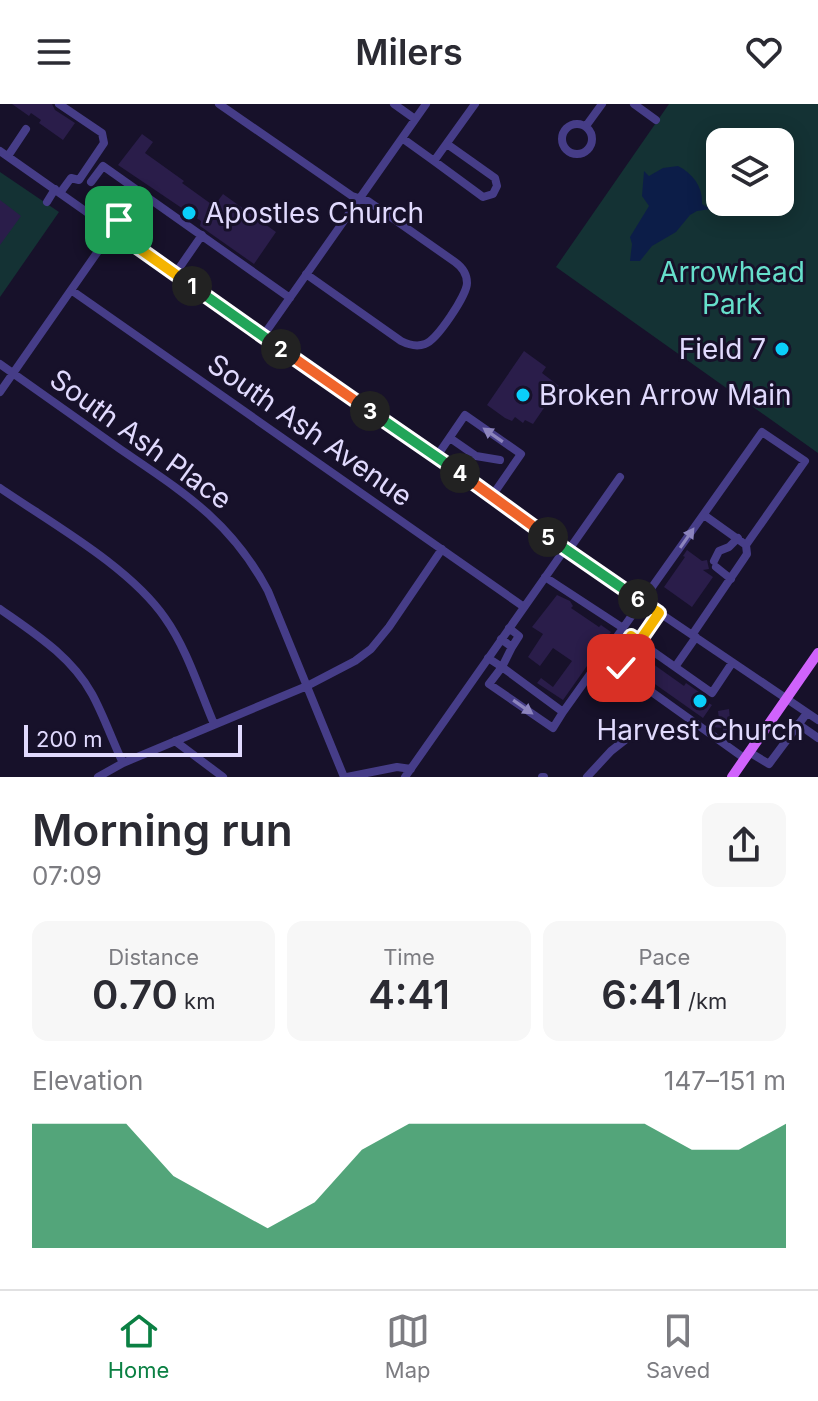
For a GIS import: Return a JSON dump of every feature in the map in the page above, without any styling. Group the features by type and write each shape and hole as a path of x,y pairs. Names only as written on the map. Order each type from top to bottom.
{"main road":[{"path":"732,777 818,653"}],"street":[{"path":"47,202 71,178 79,180 104,143 102,133 59,104"},
{"path":"219,104 352,196 368,201 455,262 463,270 467,286 433,340 423,345 409,345 306,274"},
{"path":"394,104 415,119"},
{"path":"263,336 426,104"},
{"path":"434,161 475,104"},
{"path":"586,126 602,104"},
{"path":"634,104 656,120"},
{"path":"26,129 4,153 566,550 818,720"},
{"path":"402,138 483,197 493,194 497,186 495,178 447,144"},
{"path":"91,182 103,166 290,298"},
{"path":"0,392 140,191"},
{"path":"175,274 202,235"},
{"name":"South Ash Avenue","path":"71,290 524,607"},
{"name":"South Ash Place","path":"0,364 190,497 216,519 257,570 345,777"},
{"path":"437,456 465,415 521,454 492,496"},
{"path":"509,628 519,636 489,684 553,728 762,432 805,461 746,545 747,554 675,667"},
{"path":"450,438 476,456 500,460"},
{"path":"345,777 397,767 408,773 545,577 620,477"},
{"path":"0,488 109,564 147,595 175,633 214,724"},
{"path":"704,515 746,545"},
{"path":"731,579 715,564 719,551 738,538"},
{"path":"98,777 123,763 347,667 371,649 389,627 442,549"},
{"path":"545,577 571,591 623,628"},
{"path":"0,609 53,647 76,671 93,696 123,763"},
{"path":"639,642 659,613"},
{"path":"732,663 712,693 631,636 618,656 621,668 684,717 766,764 807,713"},
{"path":"501,639 512,647"},
{"path":"488,658 563,712"},
{"path":"798,724 818,738"},
{"path":"587,777 625,740"},
{"path":"175,741 223,777"}],"green space":[{"name":"Arrowhead Park","path":"669,104 818,104 818,453 556,267"},
{"path":"0,172 59,212 0,297"}],"water":[{"path":"678,166 689,173 701,192 706,210 690,215 676,232 652,246 640,261 630,261 630,237 649,206 642,196 644,171 649,176 663,168"}],"building":[{"path":"12,104 52,104 55,110 75,123 63,140 39,123 41,120"},
{"path":"142,134 153,142 145,153 184,181 182,183 214,206 223,194 276,232 254,264 200,226 201,221 118,165"},
{"path":"0,200 21,216 0,245"},
{"name":"Broken Arrow Main","path":"524,351 546,367 542,373 559,386 533,424 525,420 523,423 515,417 512,421 487,405"},
{"path":"687,550 702,561 707,560 709,569 703,570 713,577 692,607 664,587"},
{"path":"557,595 570,601 571,608 611,632 563,700 537,683 541,678 553,687 572,661 553,648 540,666 528,657 543,634 532,627"},
{"path":"633,646 641,652 639,654 684,686 686,683 709,699 707,702 712,705 703,718 635,670 638,666 626,657"},
{"path":"729,709 732,739 723,735 723,728 712,727 711,720 719,719 718,711"}],"place":[{"name":"Apostles Church","path":"189,213"},
{"name":"Field 7","path":"782,349"},
{"name":"Broken Arrow Main","path":"523,395"},
{"name":"Harvest Church","path":"700,701"}],"route":[{"path":"119,220 113,230 659,613 639,642 631,636 618,656 621,668"}]}
